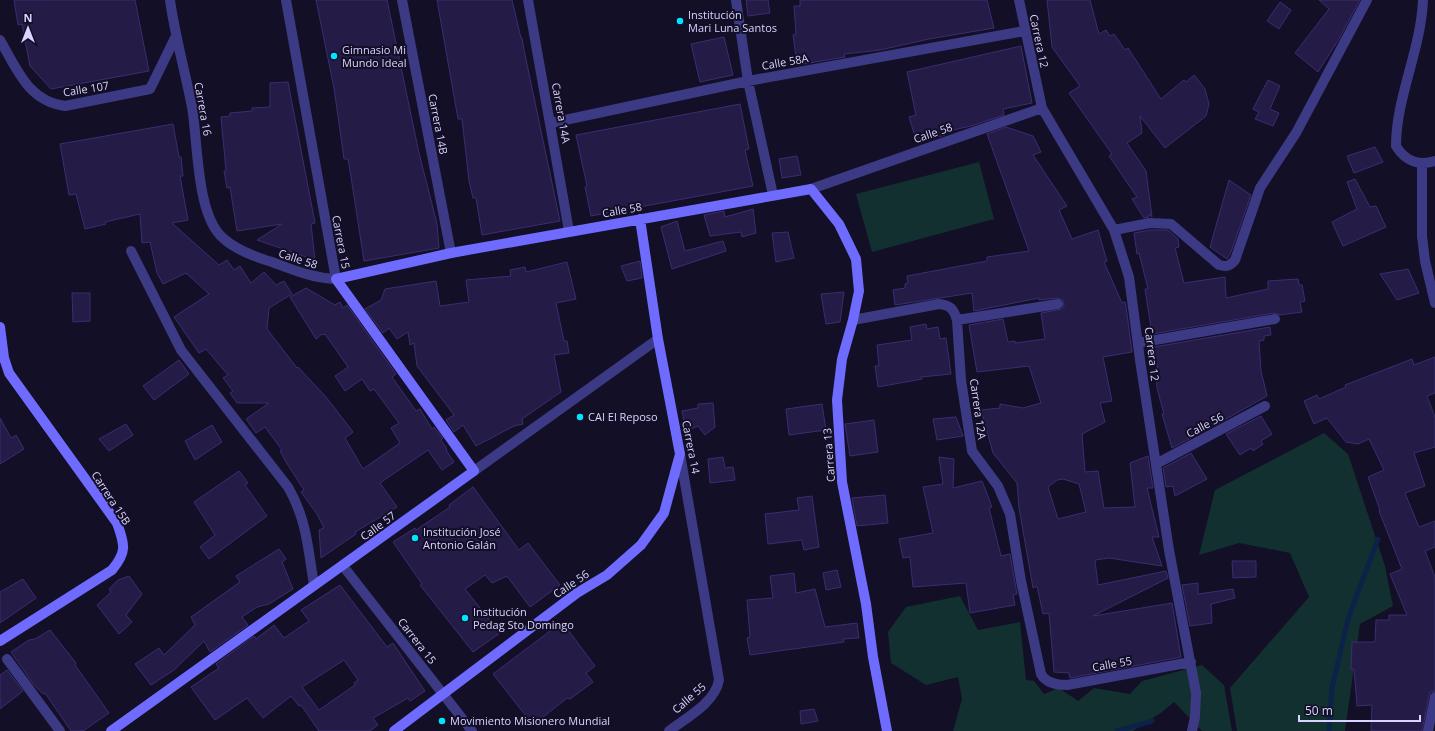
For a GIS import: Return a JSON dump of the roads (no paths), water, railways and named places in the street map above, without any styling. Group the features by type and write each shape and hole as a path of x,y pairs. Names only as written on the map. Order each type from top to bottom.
{"street":[{"name":"Carrera 16","path":"170,0 176,38 192,108 205,206 211,222"},
{"name":"Carrera 15","path":"286,0 336,278 474,471"},
{"name":"Carrera 14B","path":"402,0 451,254"},
{"name":"Carrera 14A","path":"528,0 569,231"},
{"path":"736,0 748,81 773,195"},
{"name":"Carrera 12","path":"1019,0 1024,32 1042,108 1114,230 1129,278 1169,550 1196,693 1195,717 1192,731"},
{"path":"1114,230 1150,223 1171,224 1219,266 1225,267 1231,265 1235,260 1260,188 1296,133 1366,0"},
{"path":"1423,0 1415,50 1400,113 1396,146 1404,157 1422,164 1435,161"},
{"name":"Calle 58A","path":"551,123 748,81 1024,32"},
{"name":"Calle 107","path":"0,40 31,89 38,96 52,104 65,106 150,89 176,38"},
{"name":"Calle 58","path":"211,222 222,238 255,257 318,278 336,278 569,231 811,189 1042,108"},
{"path":"1422,164 1422,236 1425,261 1435,303"},
{"name":"Carrera 13","path":"811,189 838,224 856,259 858,290 853,320 842,359 837,400 842,482 866,604 873,657 887,731"},
{"name":"Carrera 14","path":"640,219 658,339 680,454 719,680"},
{"path":"131,250 181,350 288,487 298,504 306,530 314,585"},
{"path":"853,320 939,304 945,304 952,308 957,320 1058,304"},
{"path":"1138,343 1275,319"},
{"name":"Carrera 12A","path":"957,320 961,380 972,451 998,486 1010,514 1021,581 1041,674"},
{"name":"Carrera 15B","path":"0,327 4,358 9,373 117,524 122,536 124,548 123,555 112,570 0,641"},
{"name":"Calle 57","path":"111,731 658,339"},
{"name":"Calle 56","path":"1156,464 1265,406"},
{"name":"Calle 56","path":"394,731 577,593 607,575 641,545 664,513 680,454"},
{"name":"Carrera 15","path":"343,566 472,731"},
{"path":"7,659 60,731"},
{"name":"Calle 55","path":"1041,674 1044,679 1051,683 1067,685 1191,662"},
{"name":"Calle 55","path":"668,731 708,700 718,688 719,680"},
{"path":"1428,731 1435,697"}],"waterway":[{"path":"1329,731 1332,688 1348,619 1378,539"},
{"path":"1117,731 1152,721"}],"place":[{"name":"Institución Mari Luna Santos","path":"680,21"},
{"name":"Gimnasio Mi Mundo Ideal","path":"334,56"},
{"name":"CAI El Reposo","path":"580,417"},
{"name":"Institución José Antonio Galán","path":"415,538"},
{"name":"Institución Pedag Sto Domingo","path":"465,618"},
{"name":"Movimiento Misionero Mundial","path":"442,721"}]}
